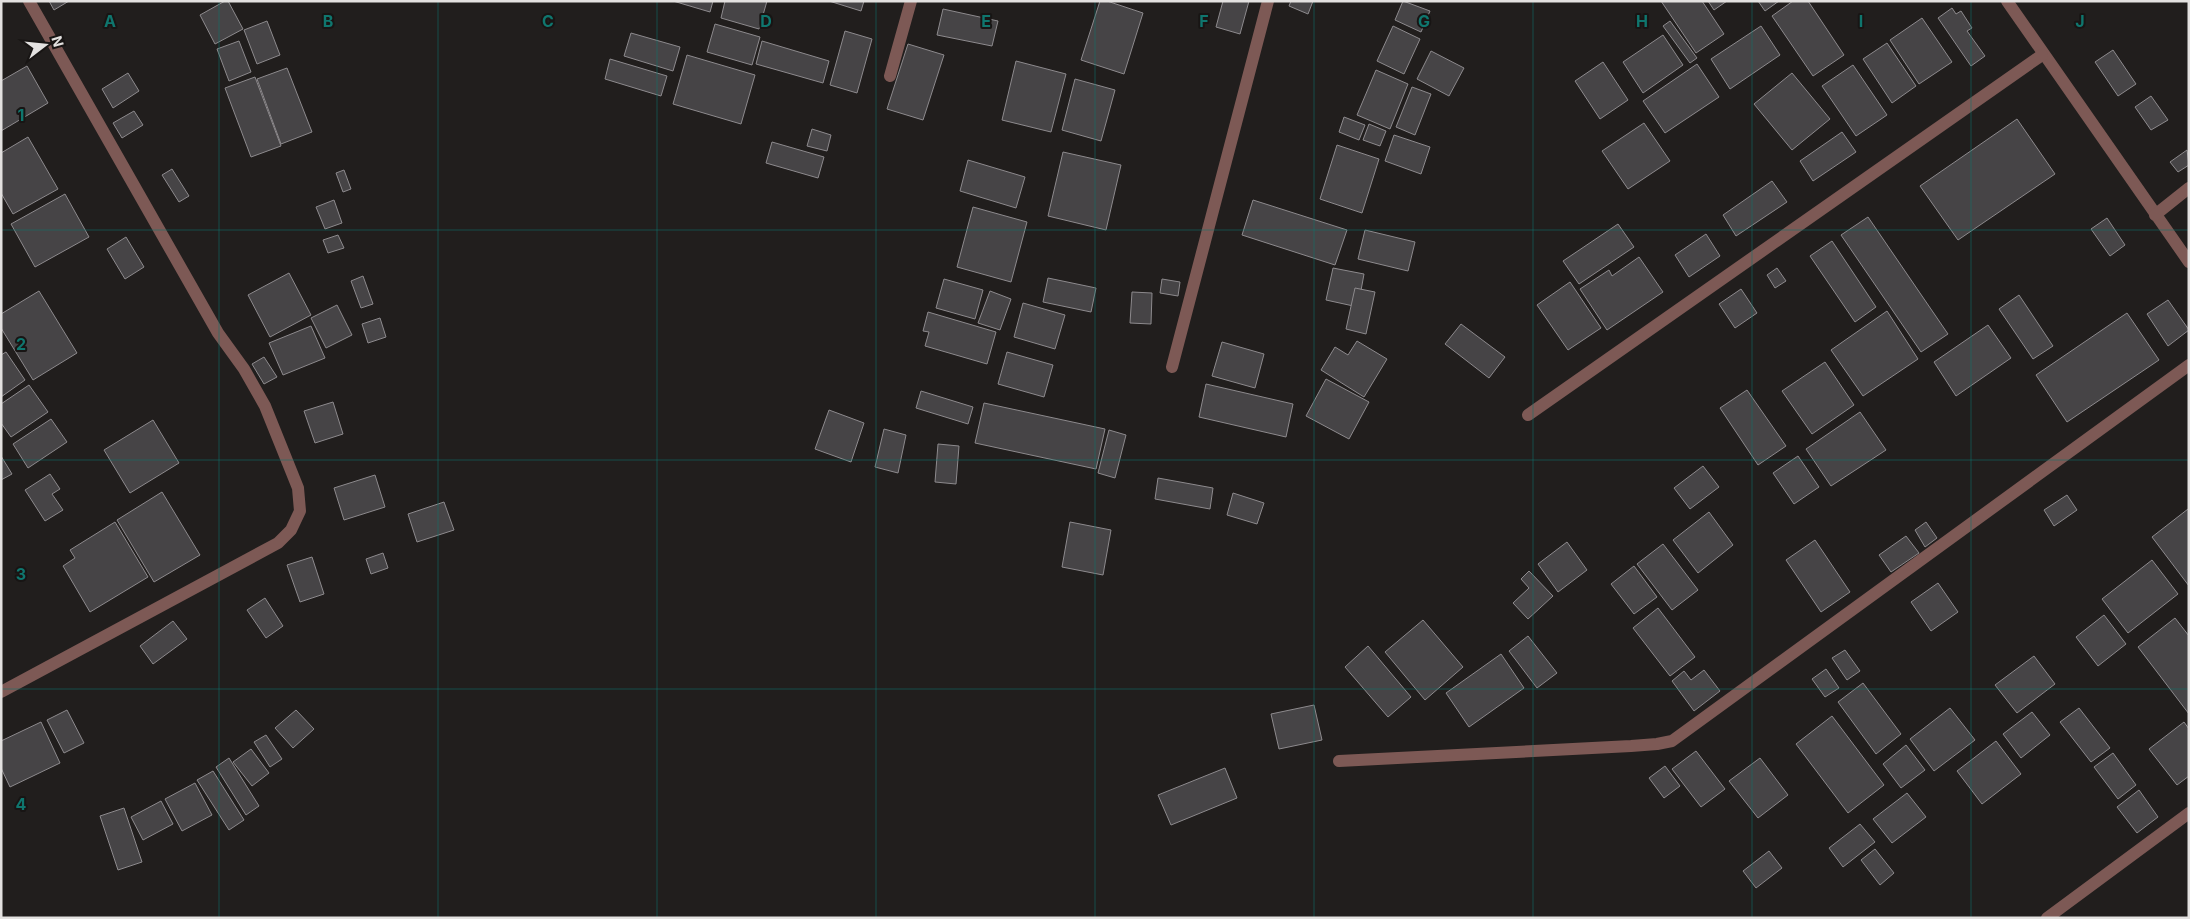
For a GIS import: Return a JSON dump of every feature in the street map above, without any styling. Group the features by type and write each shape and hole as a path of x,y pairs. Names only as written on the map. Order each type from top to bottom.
{"street":[{"path":"1,692 278,543 291,530 300,511 298,488 265,406 244,369 218,333 29,1"},
{"path":"890,76 911,1"},
{"path":"1172,367 1268,1"},
{"path":"2007,1 2042,55 2189,262"},
{"path":"1528,415 2042,55"},
{"path":"2155,215 2189,188"},
{"path":"1339,761 1657,744 1672,741 2189,365"},
{"path":"2047,918 2189,813"}],"building":[{"path":"49,1 69,1 54,10"},
{"path":"228,1 243,29 215,44 200,15"},
{"path":"673,1 713,1 710,12"},
{"path":"725,1 767,1 759,29 721,18"},
{"path":"829,1 864,1 861,11"},
{"path":"1100,1 1107,1 1143,13 1124,74 1081,60"},
{"path":"1223,1 1249,1 1240,34 1216,27"},
{"path":"1291,1 1313,1 1308,14 1289,6"},
{"path":"1403,1 1430,11 1421,32 1395,20"},
{"path":"1661,1 1702,1 1724,34 1696,53"},
{"path":"1708,1 1727,1 1714,10"},
{"path":"1758,1 1779,1 1765,11"},
{"path":"1793,1 1808,1 1844,55 1813,76 1772,16"},
{"path":"1952,8 1956,14 1961,11 1972,28 1967,31 1985,56 1971,66 1938,18"},
{"path":"943,9 998,21 992,46 937,35"},
{"path":"1922,18 1952,62 1919,84 1890,40"},
{"path":"267,21 280,55 257,64 244,30"},
{"path":"1670,21 1697,58 1690,63 1663,26"},
{"path":"715,24 760,37 752,65 707,52"},
{"path":"1393,26 1420,39 1404,74 1377,61"},
{"path":"1761,26 1780,55 1730,89 1711,59"},
{"path":"845,31 872,39 857,93 830,85"},
{"path":"631,33 680,47 673,71 624,56"},
{"path":"1663,35 1683,65 1643,93 1623,62"},
{"path":"239,41 251,72 229,81 217,49"},
{"path":"762,41 829,61 823,83 756,64"},
{"path":"1887,43 1916,86 1892,103 1863,59"},
{"path":"908,44 944,55 923,120 887,109"},
{"path":"2113,50 2136,84 2118,96 2095,62"},
{"path":"1431,51 1464,68 1449,96 1417,79"},
{"path":"687,55 755,75 741,124 673,104"},
{"path":"610,59 667,76 661,96 605,79"},
{"path":"1016,61 1066,74 1051,132 1002,120"},
{"path":"1603,62 1628,100 1600,119 1575,81"},
{"path":"1697,64 1719,97 1665,133 1643,101"},
{"path":"1853,65 1887,115 1856,136 1822,86"},
{"path":"27,66 48,103 1,131 1,81"},
{"path":"287,68 312,132 281,144 257,79"},
{"path":"1376,70 1408,84 1390,129 1357,115"},
{"path":"128,73 139,91 113,108 102,89"},
{"path":"1792,73 1830,119 1792,150 1754,104"},
{"path":"255,77 281,146 251,157 225,88"},
{"path":"1075,79 1115,90 1101,141 1062,130"},
{"path":"1412,87 1431,94 1415,135 1396,127"},
{"path":"2151,96 2168,120 2151,130 2135,107"},
{"path":"134,111 143,125 122,138 113,123"},
{"path":"1344,117 1365,125 1359,140 1339,132"},
{"path":"2017,119 2055,174 1958,240 1920,186"},
{"path":"1644,123 1670,161 1628,189 1602,151"},
{"path":"1369,124 1386,131 1380,146 1363,140"},
{"path":"812,129 831,135 827,151 807,146"},
{"path":"1842,132 1856,152 1813,181 1800,161"},
{"path":"1394,135 1430,147 1421,174 1385,161"},
{"path":"28,137 58,189 13,214 1,193 1,153"},
{"path":"772,142 824,157 818,178 766,163"},
{"path":"1337,145 1379,159 1362,213 1320,199"},
{"path":"2187,150 2189,165 2178,172 2170,162"},
{"path":"1063,152 1121,165 1106,230 1048,216"},
{"path":"968,160 1025,177 1016,208 960,191"},
{"path":"172,169 189,196 179,202 162,175"},
{"path":"344,170 351,189 343,192 336,173"},
{"path":"1772,181 1787,202 1736,236 1723,215"},
{"path":"65,194 89,237 35,267 11,224"},
{"path":"334,200 342,223 325,229 316,207"},
{"path":"1253,200 1347,230 1335,265 1242,235"},
{"path":"973,207 1027,222 1011,282 957,267"},
{"path":"1868,217 1948,334 1921,352 1841,235"},
{"path":"2107,218 2125,245 2110,256 2091,229"},
{"path":"1618,224 1634,247 1579,284 1563,261"},
{"path":"1365,230 1415,242 1408,271 1358,259"},
{"path":"1706,234 1720,256 1689,277 1675,255"},
{"path":"338,235 344,248 328,253 323,240"},
{"path":"126,237 144,267 125,279 107,249"},
{"path":"1832,241 1876,307 1855,322 1810,256"},
{"path":"1639,257 1663,292 1607,330 1580,289 1609,270 1612,276"},
{"path":"1333,268 1364,274 1358,307 1326,300"},
{"path":"1777,268 1786,281 1775,288 1767,275"},
{"path":"289,273 311,315 270,337 248,295"},
{"path":"363,276 373,304 361,308 351,281"},
{"path":"1048,278 1096,288 1091,312 1043,302"},
{"path":"944,279 983,290 975,319 936,308"},
{"path":"1162,279 1180,282 1178,296 1160,293"},
{"path":"1570,282 1601,328 1568,350 1537,305"},
{"path":"1355,288 1375,292 1366,334 1346,329"},
{"path":"1741,289 1757,313 1735,328 1719,304"},
{"path":"39,291 77,353 33,380 1,328 1,314"},
{"path":"990,291 1011,299 1000,330 978,323"},
{"path":"1132,292 1152,293 1151,324 1130,323"},
{"path":"2019,295 2053,346 2033,359 1999,309"},
{"path":"2168,300 2189,330 2168,346 2147,314"},
{"path":"1023,303 1065,315 1055,349 1014,337"},
{"path":"337,305 352,335 326,348 311,318"},
{"path":"1887,311 1918,359 1863,396 1831,350"},
{"path":"928,312 996,332 987,364 925,346 929,332 923,331"},
{"path":"2127,313 2159,360 2067,422 2036,375"},
{"path":"380,318 386,337 368,343 362,324"},
{"path":"1461,324 1505,357 1489,378 1445,344"},
{"path":"1988,325 2011,358 1956,396 1934,362"},
{"path":"311,326 325,358 283,375 269,343"},
{"path":"1357,341 1387,359 1364,397 1321,370 1335,347 1348,355"},
{"path":"1222,342 1264,354 1255,388 1212,376"},
{"path":"6,352 25,380 1,397 1,355"},
{"path":"1007,352 1053,365 1044,397 998,384"},
{"path":"264,357 277,377 264,384 252,364"},
{"path":"1825,362 1854,405 1812,434 1782,391"},
{"path":"1326,379 1369,402 1349,439 1306,416"},
{"path":"1206,384 1293,404 1286,437 1199,417"},
{"path":"29,385 48,412 11,437 1,423 1,404"},
{"path":"1747,390 1786,446 1758,465 1720,408"},
{"path":"921,391 973,407 968,424 916,408"},
{"path":"333,402 343,434 315,443 304,411"},
{"path":"984,403 1105,429 1096,469 975,443"},
{"path":"829,410 864,423 851,462 815,449"},
{"path":"1860,412 1886,450 1831,486 1806,449"},
{"path":"51,419 67,442 28,468 13,444"},
{"path":"153,420 179,463 130,493 104,450"},
{"path":"884,429 906,435 898,473 875,467"},
{"path":"1109,430 1126,435 1115,478 1098,473"},
{"path":"938,444 959,446 956,484 935,482"},
{"path":"1,456 12,474 1,480"},
{"path":"1798,456 1819,487 1794,504 1773,473"},
{"path":"1703,466 1719,487 1690,509 1674,488"},
{"path":"50,474 60,489 52,494 63,510 45,521 25,490"},
{"path":"375,475 385,507 344,520 334,488"},
{"path":"1158,478 1213,488 1210,509 1155,499"},
{"path":"162,492 200,555 154,582 117,520"},
{"path":"1233,493 1264,503 1257,524 1227,515"},
{"path":"2067,495 2077,510 2054,526 2044,510"},
{"path":"444,502 454,530 417,542 408,514"},
{"path":"2189,510 2189,586 2152,537"},
{"path":"1709,512 1733,545 1698,573 1673,540"},
{"path":"115,522 148,577 90,612 63,566 75,558 70,550"},
{"path":"1070,522 1111,530 1103,575 1062,567"},
{"path":"1926,522 1937,538 1925,547 1915,530"},
{"path":"1906,536 1919,553 1891,572 1879,555"},
{"path":"1815,540 1850,592 1821,612 1786,560"},
{"path":"1567,542 1587,570 1558,592 1538,564"},
{"path":"1663,544 1698,590 1672,610 1637,564"},
{"path":"383,553 388,568 371,574 366,559"},
{"path":"312,557 324,594 300,602 287,565"},
{"path":"2152,560 2178,594 2128,633 2102,599"},
{"path":"1634,566 1657,597 1634,614 1611,584"},
{"path":"1529,571 1553,596 1528,619 1513,603 1529,588 1521,579"},
{"path":"1938,583 1958,612 1931,631 1911,602"},
{"path":"265,598 283,626 266,638 247,610"},
{"path":"1658,608 1695,657 1670,676 1633,628"},
{"path":"2104,615 2126,644 2098,666 2076,637"},
{"path":"2175,618 2189,636 2189,714 2138,647"},
{"path":"1423,620 1463,667 1425,700 1385,652"},
{"path":"173,621 187,639 153,664 140,646"},
{"path":"1528,636 1557,673 1537,688 1509,651"},
{"path":"1368,646 1411,697 1388,717 1345,667"},
{"path":"1845,650 1860,671 1847,680 1832,658"},
{"path":"1501,654 1524,688 1469,727 1446,693"},
{"path":"2034,656 2055,684 2017,713 1995,685"},
{"path":"1826,669 1839,688 1825,697 1812,679"},
{"path":"1704,670 1720,691 1694,711 1672,681 1684,671 1691,680"},
{"path":"1863,683 1901,734 1876,754 1838,702"},
{"path":"1314,705 1322,740 1279,749 1271,714"},
{"path":"1950,708 1975,740 1934,771 1910,739"},
{"path":"2079,708 2110,748 2091,762 2060,722"},
{"path":"67,710 84,743 64,753 47,720"},
{"path":"296,710 314,729 293,748 275,728"},
{"path":"2032,712 2050,735 2021,758 2003,734"},
{"path":"1832,716 1884,785 1848,813 1796,744"},
{"path":"41,722 60,763 10,787 1,768 1,741"},
{"path":"2184,722 2189,729 2189,776 2177,785 2149,749"},
{"path":"266,735 282,759 270,767 254,742"},
{"path":"1996,741 2021,774 1982,804 1957,771"},
{"path":"1906,745 1925,770 1901,788 1883,764"},
{"path":"251,749 269,773 252,786 233,762"},
{"path":"1696,751 1725,789 1701,807 1672,769"},
{"path":"2113,753 2136,785 2118,799 2094,767"},
{"path":"229,758 259,806 246,815 216,767"},
{"path":"1760,758 1788,795 1758,818 1729,781"},
{"path":"1665,766 1680,786 1664,798 1649,778"},
{"path":"1225,768 1237,798 1171,825 1158,795"},
{"path":"213,771 244,820 229,830 197,780"},
{"path":"195,783 212,815 182,831 165,799"},
{"path":"2139,790 2158,817 2137,833 2117,807"},
{"path":"1907,793 1926,817 1892,843 1873,819"},
{"path":"161,801 173,824 143,840 131,817"},
{"path":"124,808 142,862 118,870 100,816"},
{"path":"1860,824 1875,842 1843,867 1829,848"},
{"path":"1875,849 1894,873 1880,885 1861,860"},
{"path":"1769,851 1782,868 1756,888 1743,871"}]}
